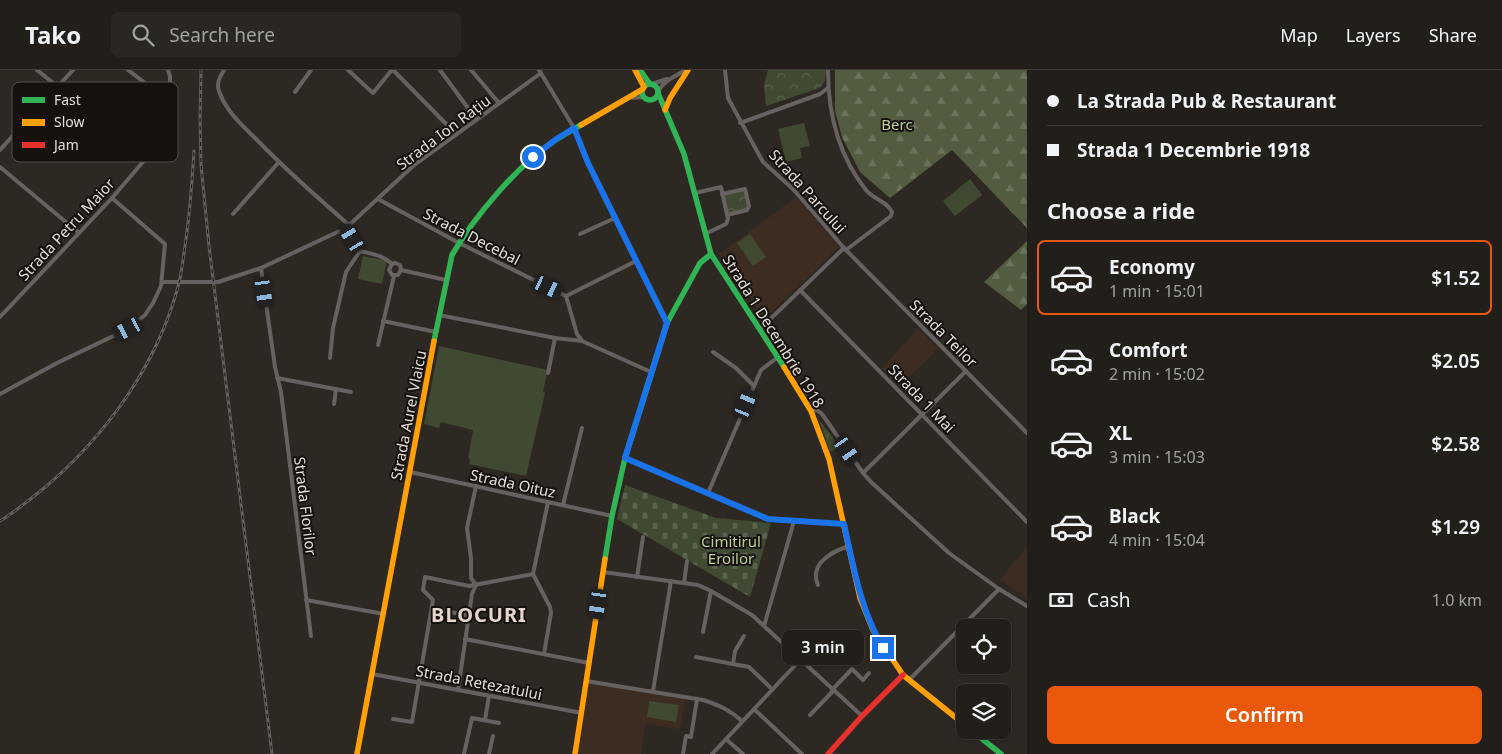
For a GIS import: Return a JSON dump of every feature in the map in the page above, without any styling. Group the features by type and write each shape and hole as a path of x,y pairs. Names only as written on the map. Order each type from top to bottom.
{"street":[{"path":"37,70 52,82"},
{"path":"62,82 73,70"},
{"path":"128,70 144,82"},
{"path":"224,70 218,80 218,91 238,122 347,226 360,250 387,259 392,264 399,264 401,270"},
{"path":"295,92 311,70"},
{"path":"348,70 372,93 391,71 394,71 456,134"},
{"path":"440,70 476,119"},
{"path":"471,70 499,103"},
{"path":"635,70 647,86 656,87 658,92"},
{"path":"640,70 647,86"},
{"path":"647,99 642,93 647,86 669,79 687,70"},
{"path":"665,110 687,70"},
{"name":"Strada Parcului","path":"725,70 728,98 763,162 793,189 845,249 760,329"},
{"path":"828,70 828,88 834,129 844,155 868,192 890,207 892,212 891,216 845,249"},
{"path":"540,72 574,128 588,163 667,323"},
{"name":"Strada Ion Rațiu","path":"162,282 218,282 261,268 347,226 413,166 540,72"},
{"path":"628,100 641,97 653,99 661,86 669,79"},
{"name":"Strada Aurel Vlaicu","path":"357,754 439,315 452,255 459,243 514,176 533,157 574,128 628,100 647,86"},
{"path":"740,123 820,94 828,88"},
{"name":"Strada 1 Decembrie 1918","path":"658,92 684,154 711,254 811,410 829,460 860,598 868,620 883,648 903,674 956,718"},
{"name":"Strada 1 Decembrie 1918","path":"647,99 655,102 670,120"},
{"path":"0,150 12,137"},
{"name":"Strada Petru Maior","path":"0,317 112,198 143,162"},
{"path":"233,214 279,162"},
{"path":"0,167 79,233"},
{"path":"694,193 721,187 727,215 726,224 705,234"},
{"path":"722,194 745,189 750,206 747,210 727,215"},
{"path":"0,394 57,363 128,329 145,315 153,303 162,282 165,244 112,198"},
{"name":"Strada Decebal","path":"378,199 459,243 566,296"},
{"path":"580,234 615,218"},
{"name":"Strada Teilor","path":"845,249 1027,433"},
{"path":"330,358 333,328 346,272 360,250"},
{"path":"575,754 612,516 625,458 667,323 700,263 711,254"},
{"path":"582,342 577,334 566,296 636,261"},
{"path":"392,264 388,270 394,276"},
{"name":"Strada Florilor","path":"261,268 277,378 281,392 311,636"},
{"path":"401,270 446,280"},
{"path":"394,276 399,274 401,270"},
{"path":"378,345 394,276"},
{"name":"Strada 1 Mai","path":"800,290 1027,522"},
{"path":"439,315 582,342 651,372"},
{"path":"383,320 436,332"},
{"path":"548,373 555,338"},
{"path":"713,352 736,368 754,386"},
{"path":"708,493 761,370 778,357"},
{"path":"863,473 966,371"},
{"path":"277,378 351,392"},
{"path":"334,404 336,389"},
{"path":"811,410 817,410 822,414 863,473 949,553 999,589 1027,606"},
{"path":"562,505 582,428"},
{"path":"625,458 768,519 844,524"},
{"name":"Strada Oituz","path":"410,472 612,516"},
{"path":"476,486 467,528 471,558 471,578 476,585"},
{"path":"544,654 551,613 550,607 533,574 548,502"},
{"path":"764,626 794,521"},
{"path":"637,577 643,537"},
{"path":"818,585 815,578 816,569 832,553 849,546"},
{"path":"684,583 687,561"},
{"path":"603,572 698,585 711,590 752,615 862,716"},
{"path":"393,719 412,722 433,600 423,590 425,578 469,586 533,574"},
{"path":"654,691 671,581"},
{"path":"458,690 472,594 476,585"},
{"path":"909,680 999,589"},
{"path":"703,632 711,590"},
{"path":"306,600 384,614"},
{"path":"432,608 469,616"},
{"path":"733,664 735,651 744,636"},
{"path":"465,639 589,663"},
{"path":"696,657 749,667 772,690"},
{"path":"712,754 800,660"},
{"path":"810,715 852,670 863,680 869,674"},
{"name":"Strada Retezatului","path":"372,674 582,713"},
{"path":"828,754 903,674"},
{"path":"586,681 697,699 720,705 742,721"},
{"path":"485,720 489,696"},
{"path":"683,754 686,736 691,737 697,699"},
{"path":"754,709 802,754"},
{"path":"464,754 472,718 499,723"},
{"path":"489,754 492,736"},
{"path":"726,739 743,754"},
{"path":"982,739 1001,754"}],"shaded area":[{"path":"796,197 838,245 838,248 764,319 719,254"},
{"path":"918,329 938,349 899,387 882,368"},
{"path":"1027,546 1027,598 1000,580"},
{"path":"588,683 685,697 680,729 645,724 641,754 578,754"}],"green space":[{"path":"768,70 826,70 825,81 820,88 766,106 764,85"},
{"name":"Berc","path":"835,70 1027,70 1027,228 952,150 890,198 860,172 842,137 835,111"},
{"path":"804,123 810,146 800,148 802,158 786,162 778,129"},
{"path":"970,179 982,195 955,216 943,201"},
{"path":"744,191 748,208 728,213 724,195"},
{"path":"750,234 766,257 753,266 737,243"},
{"path":"1027,241 1027,304 1021,310 984,282"},
{"path":"363,256 387,261 382,284 358,279"},
{"path":"439,346 548,370 543,391 545,393 526,476 469,464 470,459 468,458 473,430 441,422 439,428 424,424"},
{"path":"819,420 840,447 830,452"},
{"name":"Cimitirul Eroilor","path":"625,485 716,518 771,523 750,597 617,519"},
{"path":"649,701 679,705 676,722 647,717"}],"railway":[{"path":"201,70 201,165 209,246 272,754"},
{"path":"0,521 43,489 88,446 127,396 158,342 170,313 182,269 192,187 194,151"}],"traffic: fast":[{"path":"640,70 650,84"},
{"path":"650,84 658,92 650,100 642,92 650,84"},
{"path":"658,93 684,154 711,254 784,367"},
{"path":"434,341 452,255 461,240 484,209 526,164 554,141 581,125"},
{"path":"605,559 625,458 667,323 700,263 711,254"},
{"path":"982,739 1001,754"}],"traffic: slow":[{"path":"635,70 644,87"},
{"path":"665,110 670,98 688,70"},
{"path":"581,125 643,89"},
{"path":"357,754 434,341"},
{"path":"784,367 811,411 829,459 860,598 873,630 903,675 956,718"},
{"path":"575,754 605,559"}],"traffic: jam":[{"path":"828,754 862,716 903,675"}],"district":[{"name":"BLOCURI","path":"479,614"}],"route":[{"path":"533,157 574,128 588,163 667,323 625,458 768,519 844,524 860,598 868,620 883,648"}]}
